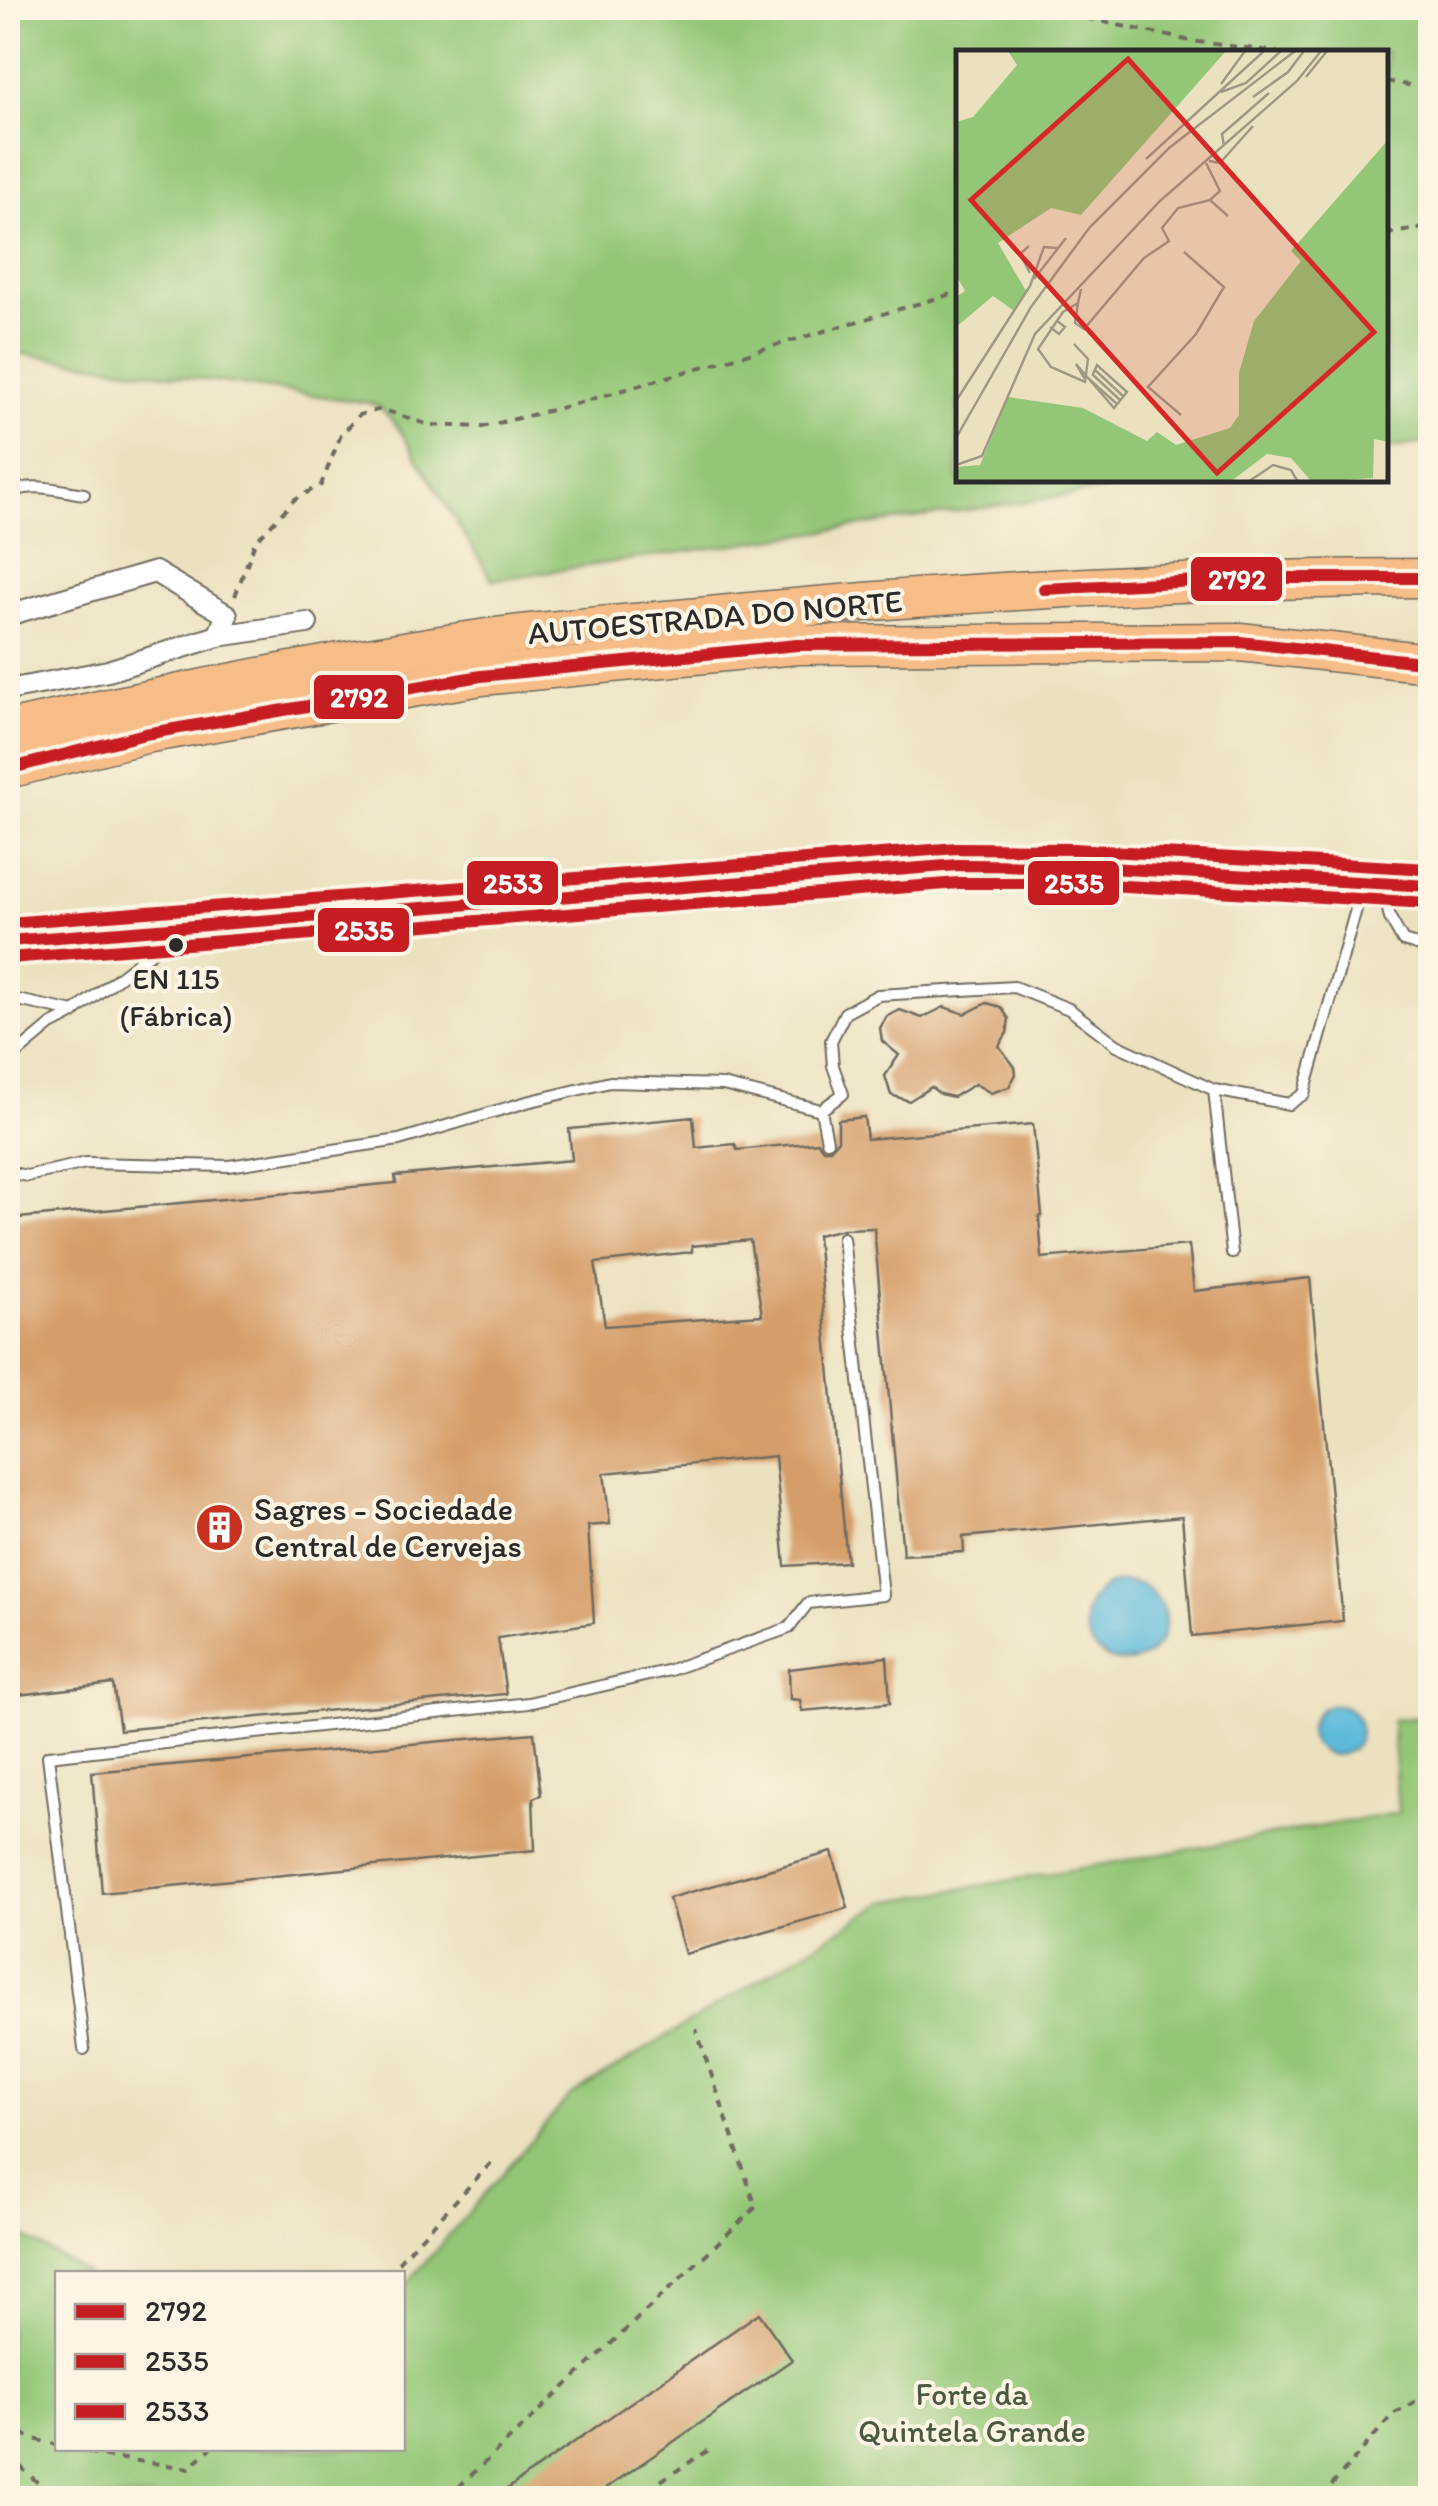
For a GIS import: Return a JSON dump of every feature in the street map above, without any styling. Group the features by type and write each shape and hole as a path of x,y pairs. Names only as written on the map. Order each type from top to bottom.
{"highway":[{"name":"AUTOESTRADA DO NORTE","path":"8,730 140,701 475,640 797,607 1120,584 1254,578 1430,578"},
{"name":"AUTOESTRADA DO NORTE","path":"8,769 145,734 481,676 797,645 1240,642 1430,663"}],"main road":[{"path":"8,941 958,866 1072,866 1430,886"}],"street":[{"path":"8,615 156,572 227,615 218,636"},
{"path":"8,690 108,671 218,636 307,623"}],"lane":[{"path":"8,495 15,489 36,488 84,494"},
{"path":"1373,885 1403,941 1430,949"},
{"path":"822,1110 843,1094 833,1066 831,1041 845,1013 878,995 1014,987 1069,1008 1118,1045 1214,1090 1289,1104 1304,1094 1373,885"},
{"path":"8,1061 186,925"},
{"path":"8,998 74,1012"},
{"path":"8,1172 27,1176 86,1163 229,1166 399,1140 610,1082 723,1085 822,1110"},
{"path":"1214,1090 1232,1254"},
{"path":"822,1110 827,1141"},
{"path":"84,2049 48,1756 528,1703 670,1670 789,1628 808,1603 883,1594 843,1238"}],"path":[{"path":"8,13 18,8"},
{"path":"823,8 843,15 851,8"},
{"path":"1040,8 1191,41 1261,50"},
{"path":"1388,81 1430,89"},
{"path":"1388,234 1430,227"},
{"path":"227,615 255,542 295,498 321,484 341,435 359,415 381,410 429,425 482,427 572,405 956,293"},
{"path":"446,2498 756,2207 696,2029"},
{"path":"390,2271 492,2162"},
{"path":"1321,2498 1393,2414 1430,2393"},
{"path":"8,2424 30,2438 55,2444"},
{"path":"634,2498 712,2448"},
{"path":"84,2451 189,2468 208,2451"},
{"path":"8,2455 54,2498"}],"green space":[{"path":"8,8 1430,8 1430,442 1388,449 1388,50 956,50 956,482 1158,482 492,580 398,427 380,407 8,352"},
{"name":"Forte da Quintela Grande","path":"1430,1716 1430,2498 8,2498 8,2228 83,2271 55,2271 55,2451 405,2451 405,2286 570,2096 885,1902 1398,1813 1392,1720"}],"water":[{"path":"1125,1582 1140,1585 1153,1594 1162,1607 1162,1637 1153,1650 1140,1659 1125,1662 1110,1659 1097,1650 1088,1637 1085,1622 1088,1607 1097,1594 1110,1585"},
{"path":"1335,1705 1353,1712 1360,1730 1353,1748 1335,1755 1317,1748 1310,1730 1317,1712"}],"building":[{"path":"987,1003 1001,1007 1009,1019 999,1046 1015,1067 1009,1087 991,1093 975,1084 953,1097 931,1087 909,1101 891,1095 885,1076 899,1055 882,1041 880,1028 887,1016 900,1010 922,1018 944,1007 965,1014"},
{"path":"693,1117 696,1148 735,1144 737,1150 818,1142 823,1149 830,1149 838,1140 838,1120 864,1117 867,1139 1033,1124 1042,1258 1189,1245 1194,1291 1310,1278 1343,1621 1192,1636 1182,1516 963,1537 964,1552 903,1555 874,1228 843,1229 817,1235 847,1562 785,1566 775,1456 604,1473 610,1524 588,1526 594,1623 498,1638 506,1694 120,1730 113,1684 8,1696 8,1219 396,1183 395,1176 572,1160 569,1129","holes":["750,1240 762,1315 605,1326 595,1263 692,1252 692,1246"]},
{"path":"887,1657 890,1703 802,1711 800,1700 790,1699 789,1669"},
{"path":"534,1733 541,1795 533,1798 535,1850 102,1893 92,1772"},
{"path":"832,1852 848,1908 685,1954 669,1898"},
{"path":"759,2313 792,2360 592,2498 494,2498"}],"transit line":[{"name":"2792","path":"1044,589 1254,578 1430,578"},
{"name":"2792","path":"8,769 145,734 481,676 797,645 1240,642 1430,663"},
{"name":"2533","path":"8,923 957,848 1073,849 1430,869"},
{"name":"2792","path":"8,941 958,865 1072,866 1430,886"},
{"name":"2535","path":"9,958 959,883 1071,883 1429,903"}],"place":[{"name":"EN 115 (Fábrica)","path":"176,945"},
{"name":"Sagres - Sociedade Central de Cervejas","path":"219,1527"}]}
